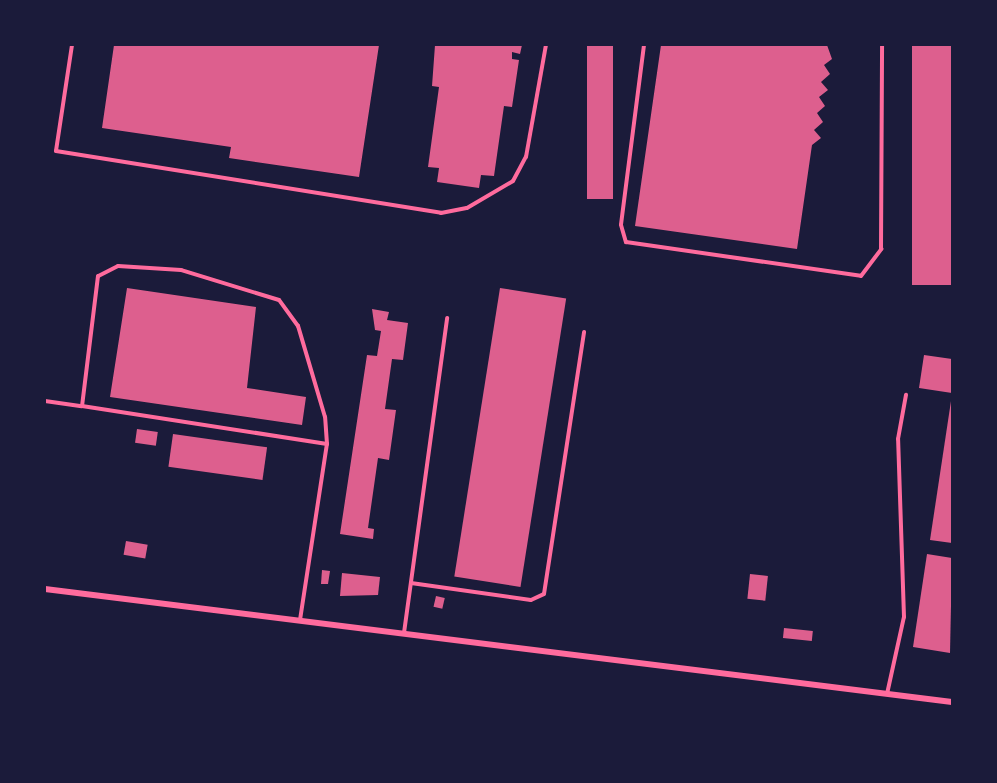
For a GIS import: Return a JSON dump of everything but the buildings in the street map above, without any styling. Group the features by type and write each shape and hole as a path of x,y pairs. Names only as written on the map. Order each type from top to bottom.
{"street":[{"path":"45,589 952,702"}],"lane":[{"path":"72,45 56,151 441,213 468,208 513,181 526,157 546,45"},
{"path":"644,45 621,225 626,242 861,276 881,249 882,45"},
{"path":"82,406 98,276 118,266 182,270 279,300 298,326 325,417 327,444 300,621"},
{"path":"404,634 447,318"},
{"path":"411,583 531,600 544,594 584,332"},
{"path":"887,694 904,617 898,439 906,395"},
{"path":"45,401 327,444"}]}
